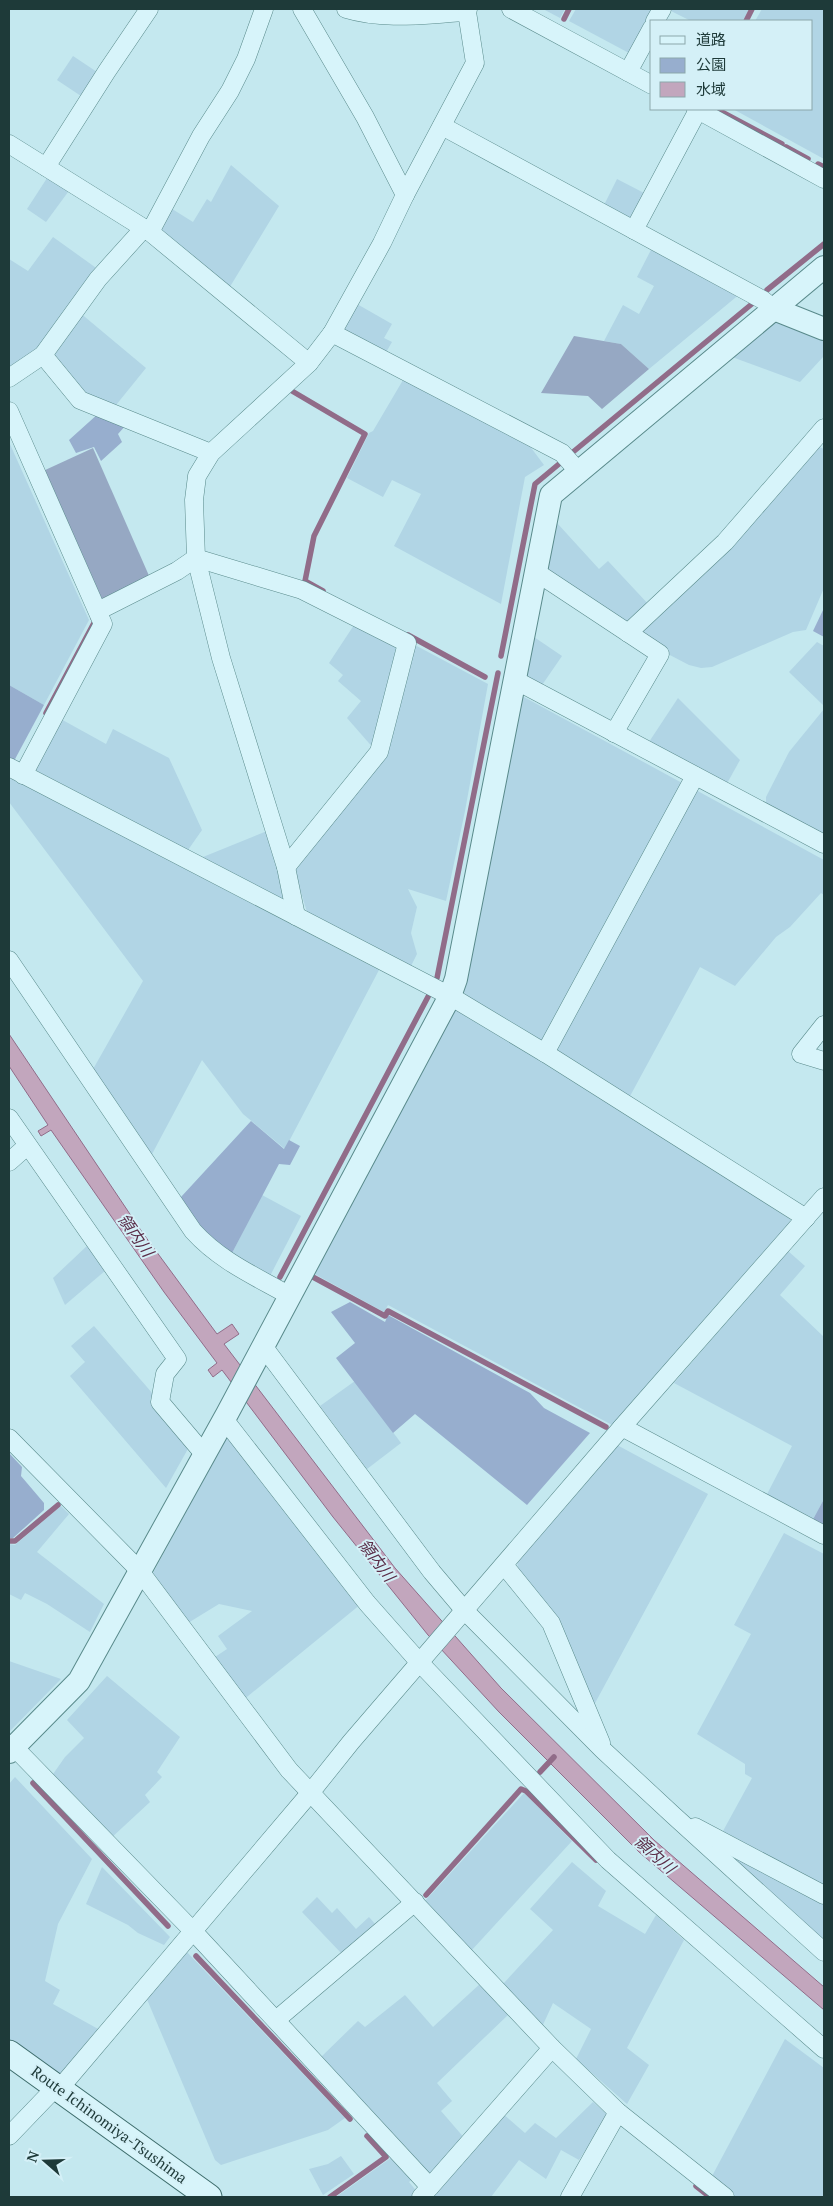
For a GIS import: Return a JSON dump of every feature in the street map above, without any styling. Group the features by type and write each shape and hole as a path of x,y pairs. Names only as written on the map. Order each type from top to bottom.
{"main road":[{"name":"Route Ichinomiya-Tsushima","path":"9,2053 209,2197"}],"street":[{"path":"46,167 149,9"},
{"path":"9,378 43,355 98,279 147,230 201,136 230,91 246,59 264,9"},
{"path":"302,9 365,117 405,195"},
{"path":"296,916 286,867 221,658 196,558 194,500 197,476 211,453 309,363 332,334 382,244 405,195 475,63 467,10 387,16 360,13 346,9"},
{"path":"511,9 650,83"},
{"path":"656,20 662,9"},
{"path":"628,72 650,32"},
{"path":"634,230 696,110"},
{"path":"699,110 824,179"},
{"path":"442,126 763,300 774,309 824,329"},
{"path":"9,144 147,230 309,363"},
{"path":"552,2048 426,2192 276,2020 193,1931 11,1748 79,1681 262,1349 450,996 456,979 551,495 824,267"},
{"path":"332,334 562,453 579,472"},
{"path":"43,355 80,400 211,453"},
{"path":"9,411 103,624 16,771 450,996 545,1053 806,1218"},
{"path":"628,633 725,542 822,434"},
{"path":"98,611 177,570 196,558 302,590 407,643 379,752 286,867"},
{"path":"536,572 660,654 614,733"},
{"path":"515,680 824,844"},
{"path":"545,1053 695,776"},
{"path":"9,960 193,1232 209,1248 226,1260 290,1296"},
{"path":"824,1025 801,1054 824,1062"},
{"path":"9,1118 177,1359 165,1374 160,1402 204,1454"},
{"path":"9,1162 27,1146"},
{"path":"9,2136 58,2087 622,1427 824,1197"},
{"path":"262,1349 432,1572 461,1615 673,1815 824,1952"},
{"path":"225,1416 367,1603 425,1658 608,1860 824,2049"},
{"path":"622,1427 824,1535"},
{"path":"9,1438 139,1570 289,1770 552,2048 618,2112 725,2197"},
{"path":"504,1565 551,1623 604,1750"},
{"path":"673,1815 824,1895"},
{"path":"276,2020 415,1902"},
{"path":"570,2197 618,2112"}],"shaded area":[{"path":"543,9 565,9 560,18"},
{"path":"576,9 653,9 629,53 569,21"},
{"path":"672,9 749,9 744,20 689,20 671,11"},
{"path":"762,9 824,9 824,159 735,110 813,110 813,20 756,20"},
{"path":"73,56 100,74 84,98 57,80"},
{"path":"231,165 279,206 228,290 159,233 169,207 193,222 207,199 211,202"},
{"path":"49,175 71,188 46,222 27,209"},
{"path":"617,179 648,195 634,223 603,207"},
{"path":"53,237 99,270 38,354 9,375 9,259 28,271"},
{"path":"653,246 741,293 649,369 621,344 604,341 623,305 639,314 654,286 637,277"},
{"path":"357,304 392,324 384,338 392,342 385,354 343,333 343,328"},
{"path":"79,312 146,368 112,410 89,400 49,356"},
{"path":"778,321 824,341 824,356 800,382 732,357 772,323"},
{"path":"574,336 621,344 649,369 602,409 588,396 541,393"},
{"path":"403,380 529,445 544,465 525,477 501,604 394,546 421,494 392,480 383,497 347,478 369,433 373,431"},
{"path":"9,442 89,620 44,705 9,685"},
{"path":"817,446 824,449 824,588 806,630 793,632 712,667 701,668 689,665 666,653 638,630"},
{"path":"93,448 150,578 105,602 100,600 43,471"},
{"path":"557,523 599,569 608,561 650,606 626,624 546,571"},
{"path":"356,622 401,645 375,750 347,718 361,701 338,681 343,675 329,663"},
{"path":"534,637 562,656 540,688 526,677"},
{"path":"817,642 824,646 824,706 789,672"},
{"path":"413,644 488,684 465,811 446,901 408,889 417,907 411,933 417,954 411,966 307,912 293,866 378,760"},
{"path":"522,696 684,784 543,1043 466,996 463,990"},
{"path":"678,698 740,760 725,787 647,745"},
{"path":"824,709 824,839 766,808 766,797 789,752"},
{"path":"59,718 106,744 113,729 169,758 202,830 188,850 35,770"},
{"path":"11,778 379,970 285,1149 243,1114 202,1060 151,1156 92,1071 143,981 9,802 9,783"},
{"path":"694,789 824,860 824,895 821,893 790,927 776,937 735,986 700,967 629,1098 554,1052"},
{"path":"267,831 286,895 281,899 203,857"},
{"path":"460,1007 790,1219 791,1226 614,1426 388,1305 384,1312 311,1272 452,1011"},
{"path":"262,1195 301,1216 270,1276 231,1255"},
{"path":"89,1244 106,1270 65,1305 53,1278"},
{"path":"788,1251 805,1266 780,1295 824,1337 824,1499 811,1523 765,1498 792,1446 674,1383"},
{"path":"94,1326 153,1394 150,1400 189,1447 166,1488 70,1376 85,1362 71,1346"},
{"path":"355,1381 401,1443 367,1469 320,1406"},
{"path":"227,1436 361,1604 242,1701 212,1659 227,1649 218,1636 252,1611 219,1604 188,1623 153,1573"},
{"path":"617,1445 708,1494 594,1705 556,1615 518,1568 517,1561"},
{"path":"61,1506 69,1514 37,1552 104,1604 90,1632 47,1604 25,1593 21,1600 9,1594 9,1544 15,1545"},
{"path":"784,1533 824,1554 824,1886 723,1831 752,1778 745,1774 745,1764 697,1734 751,1634 734,1625"},
{"path":"9,1661 61,1679 9,1732"},
{"path":"107,1676 180,1737 157,1772 162,1777 145,1795 150,1802 110,1839 51,1777 65,1757 84,1738 67,1720"},
{"path":"15,1777 92,1859 58,1924 45,1981 60,1990 53,2004 100,2030 62,2073 55,2074 9,2041 9,1784"},
{"path":"524,1793 572,1841 471,1951 425,1901"},
{"path":"712,1842 824,1902 824,1944"},
{"path":"572,1862 606,1891 598,1906 645,1934 656,1915 684,1940 627,2048 649,2065 627,2104 576,2059 591,2029 553,2003 542,2027 503,1984 553,1930 530,1909"},
{"path":"102,1867 170,1937 164,1945 86,1904"},
{"path":"317,1897 332,1913 337,1908 356,1929 369,1917 376,1925 342,1954 302,1912"},
{"path":"185,1950 345,2118 328,2130 221,2165 215,2160 146,1997"},
{"path":"481,1983 509,2014 437,2083 452,2101 441,2111 466,2140 432,2178 319,2059 358,2021 365,2027 405,1995 433,2027"},
{"path":"785,2039 824,2068 824,2197 735,2197 711,2178"},
{"path":"593,2102 608,2115 579,2160 561,2150 546,2179 519,2160 491,2197 428,2197 501,2112 525,2133 535,2123 556,2138"},
{"path":"395,2155 415,2176 409,2182 418,2193 415,2197 336,2197"},
{"path":"341,2156 354,2174 323,2195 309,2169 328,2164"}],"green space":[{"path":"99,413 126,425 118,434 122,442 101,461 94,447 76,453 69,440"},
{"path":"824,608 824,637 813,631"},
{"path":"9,685 44,705 14,761 9,758"},
{"path":"251,1121 284,1149 289,1140 300,1146 290,1165 279,1164 231,1255 200,1229 181,1197"},
{"path":"350,1302 385,1322 388,1315 530,1393 544,1408 590,1433 527,1505 415,1414 393,1433 336,1358 355,1343 331,1312"},
{"path":"9,1453 22,1467 21,1476 44,1503 44,1510 13,1538 9,1538"},
{"path":"824,1499 824,1530 811,1523"}],"water":[{"name":"領内川","path":"9,1034 142,1232 217,1334 232,1324 239,1334 224,1344 395,1568 501,1688 654,1840 824,1987 824,2010 639,1852 499,1712 428,1635 333,1517 222,1370 213,1377 208,1370 217,1363 164,1292 51,1130 41,1136 38,1131 48,1125 9,1066"}],"waterway":[{"path":"564,19 569,9"},
{"path":"746,20 752,9"},
{"path":"718,110 782,144"},
{"path":"786,147 808,159"},
{"path":"818,164 824,167"},
{"path":"767,290 824,244"},
{"path":"573,452 753,303"},
{"path":"292,391 365,434 314,536 305,581 323,591"},
{"path":"501,656 535,484 559,464"},
{"path":"46,713 95,621 93,618"},
{"path":"408,635 485,677"},
{"path":"437,978 498,673"},
{"path":"280,1277 430,993"},
{"path":"311,1276 385,1316 388,1311 606,1427"},
{"path":"9,1541 15,1541 58,1505"},
{"path":"540,1772 554,1757"},
{"path":"33,1783 168,1926"},
{"path":"426,1895 521,1789 526,1791 596,1860"},
{"path":"196,1956 350,2119"},
{"path":"330,2197 386,2157 367,2136"},
{"path":"696,2186 710,2197"}]}
